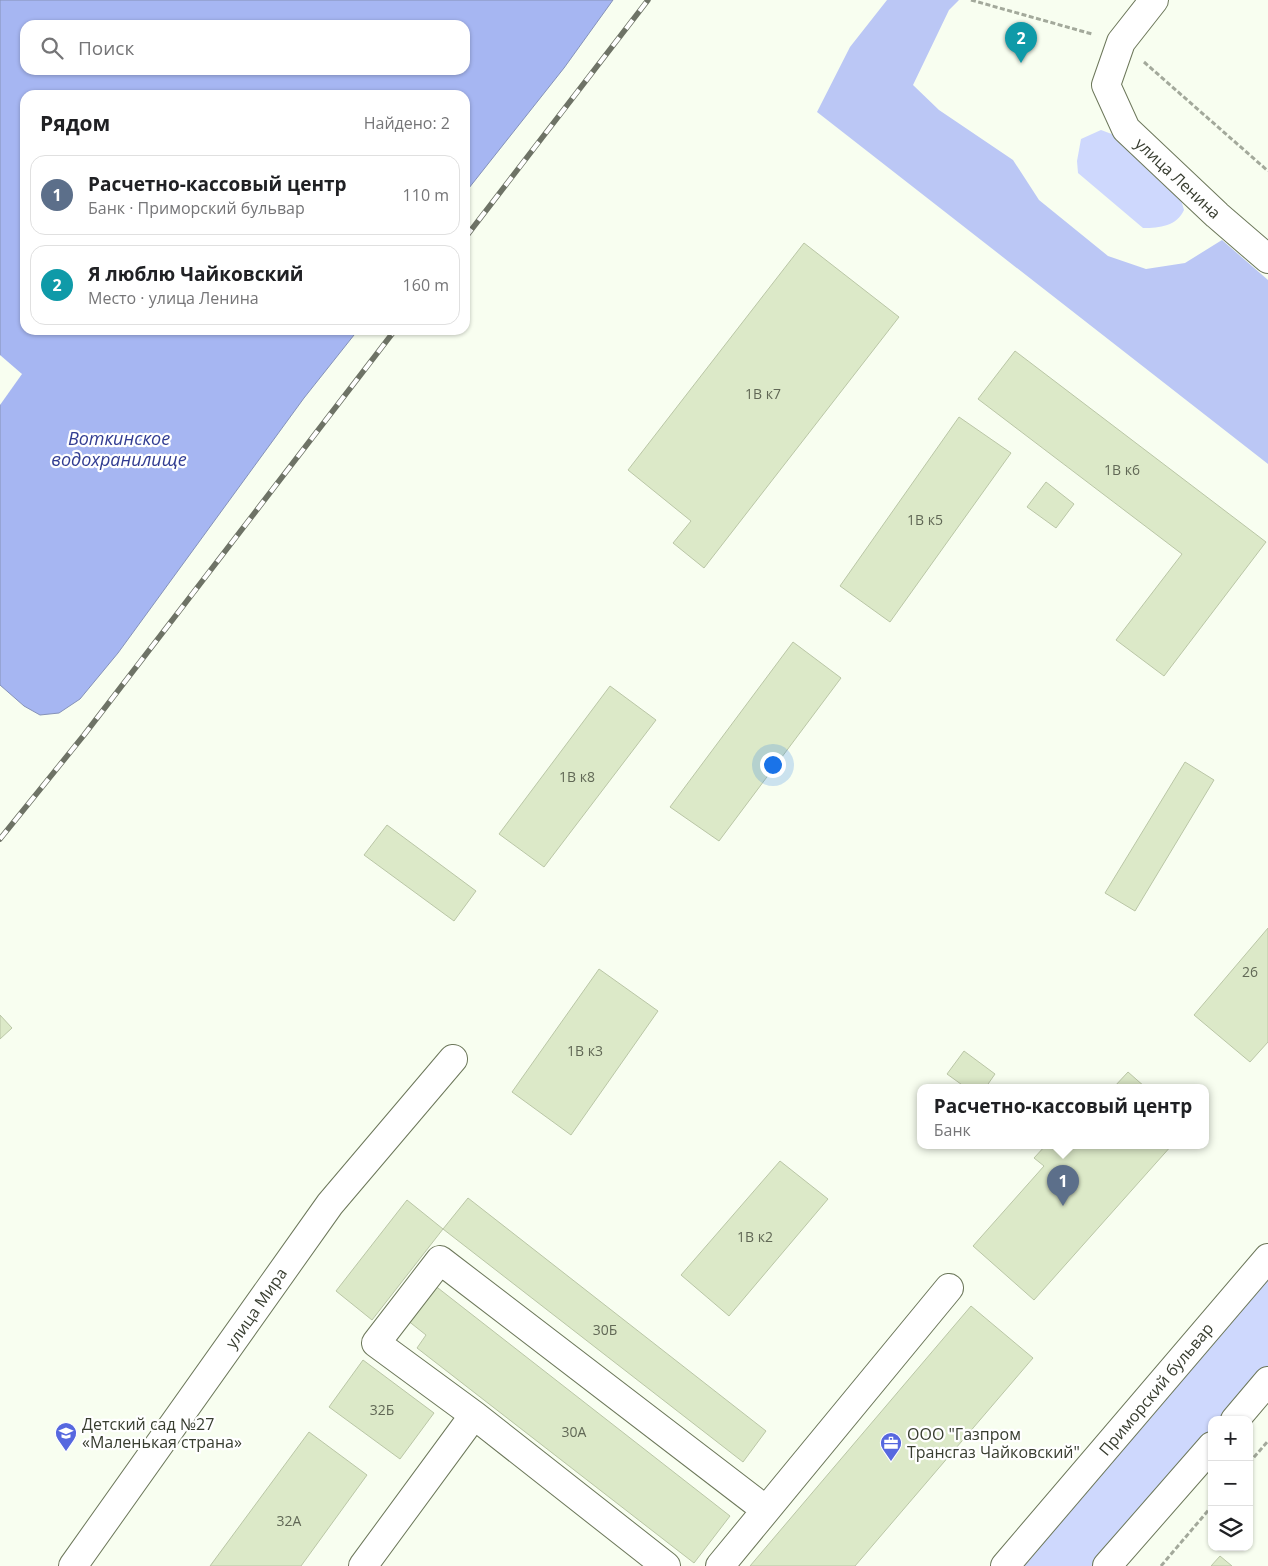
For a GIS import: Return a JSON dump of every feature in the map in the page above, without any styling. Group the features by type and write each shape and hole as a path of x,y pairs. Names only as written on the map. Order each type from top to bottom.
{"street":[{"name":"улица Ленина","path":"1154,0 1121,42 1106,85 1126,129 1217,215 1268,259"},
{"name":"улица Мира","path":"73,1566 330,1204 453,1059"},
{"name":"Приморский бульвар","path":"1005,1566 1268,1258"},
{"path":"666,1566 474,1415 376,1343 440,1260 766,1510"},
{"path":"720,1566 949,1288"},
{"path":"1238,1416 1268,1381"},
{"path":"363,1566 474,1415"},
{"path":"1107,1566 1208,1451"}],"path":[{"path":"1251,1461 1268,1441"},
{"path":"1161,1566 1208,1511"}],"shaded area":[{"path":"887,0 959,0 949,10 913,85 939,110 1013,160 1039,200 1108,256 1146,269 1185,263 1222,240 1268,280 1268,464 817,112 850,47"},
{"path":"1101,130 1117,136 1178,189 1184,210 1177,220 1162,227 1143,228 1078,173 1077,161 1081,139"},
{"path":"1268,1258 1268,1381 1238,1416 1208,1416 1208,1451 1107,1566 1005,1566"}],"water":[{"name":"Воткинское водохранилище","path":"0,0 613,0 564,68 470,187 470,90 20,90 20,335 354,335 304,398 118,653 80,699 59,713 40,715 24,706 0,685"}],"pier":[{"path":"0,355 22,374 0,405"}],"building":[{"path":"804,243 899,317 704,568 673,543 691,521 628,470"},
{"path":"1015,351 1266,542 1164,676 1116,640 1182,554 978,399"},
{"path":"959,417 1011,453 890,622 840,586"},
{"path":"1046,482 1074,504 1056,528 1027,507"},
{"path":"793,642 841,678 719,841 670,807"},
{"path":"610,686 656,720 544,867 499,834"},
{"path":"1185,762 1214,780 1135,911 1105,893"},
{"path":"387,825 476,891 454,921 364,855"},
{"path":"1268,928 1268,1042 1250,1062 1194,1015"},
{"path":"599,969 658,1011 571,1135 512,1092"},
{"path":"0,1015 12,1028 0,1039"},
{"path":"964,1051 995,1074 988,1084 961,1084 947,1074"},
{"path":"1128,1072 1142,1084 1117,1084"},
{"path":"1042,1149 1168,1149 1034,1300 973,1246 1044,1166 1034,1158"},
{"path":"780,1161 828,1199 729,1316 681,1275"},
{"path":"468,1198 766,1431 743,1462 443,1229"},
{"path":"407,1200 443,1229 372,1320 336,1291"},
{"path":"429,1281 730,1516 694,1563 417,1348 426,1335 402,1316"},
{"path":"971,1306 1033,1358 855,1566 750,1566"},
{"path":"363,1360 434,1413 400,1459 329,1407"},
{"path":"309,1432 367,1475 301,1566 210,1566"},
{"path":"1220,1556 1232,1566 1211,1566"}],"railway":[{"path":"470,231 648,0"},
{"path":"0,839 84,735 391,335"}],"place":[{"name":"Я люблю Чайковский","path":"1021,63"},
{"name":"Расчетно-кассовый центр","path":"1063,1206"},
{"name":"Детский сад №27 «Маленькая страна»","path":"66,1452"},
{"name":"ООО \"Газпром Трансгаз Чайковский\"","path":"891,1462"}]}
